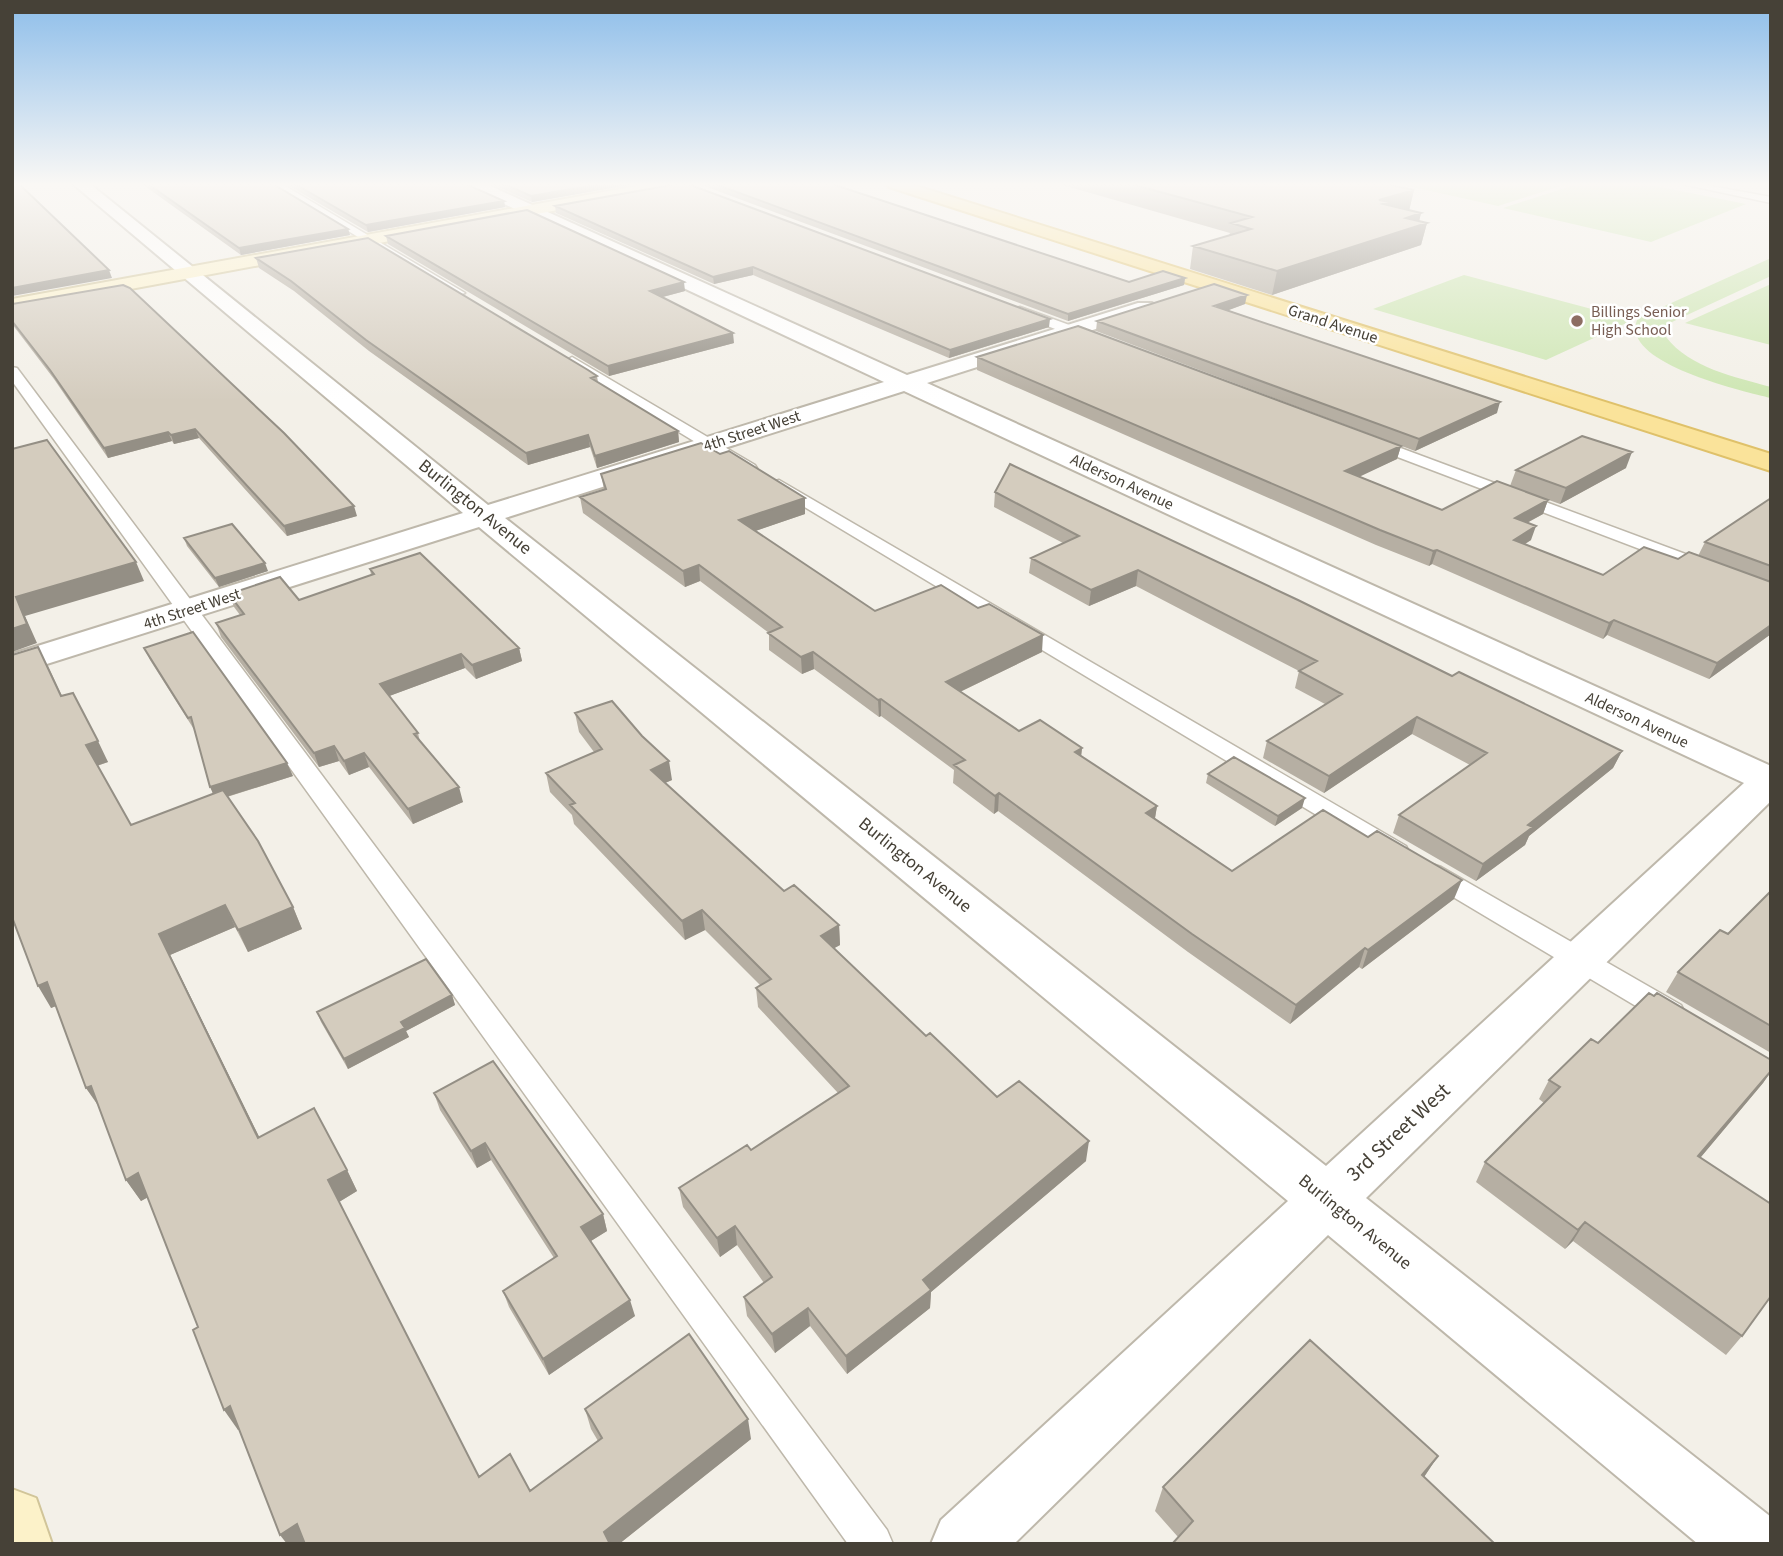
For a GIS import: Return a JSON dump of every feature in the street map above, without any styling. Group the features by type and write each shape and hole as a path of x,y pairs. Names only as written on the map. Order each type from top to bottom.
{"main road":[{"name":"Grand Avenue","path":"1123,257 1771,463"}],"street":[{"name":"Burlington Avenue","path":"170,257 484,516 1751,1544"},
{"path":"12,305 264,257"},
{"name":"Alderson Avenue","path":"633,257 1770,780"},
{"name":"4th Street West","path":"12,665 1212,285"},
{"name":"3rd Street West","path":"965,1544 1770,780"},
{"path":"12,1522 18,1544"}],"lane":[{"path":"399,257 474,302"},
{"path":"1011,307 1100,341"},
{"path":"556,352 1687,1022"},
{"path":"12,371 873,1544"},
{"path":"1357,437 1719,573"}],"green space":[{"path":"1771,258 1771,276 1672,322 1666,337 1676,348 1700,364 1771,387 1771,398 1685,372 1645,348 1636,334 1638,318"},
{"path":"1464,275 1633,320 1546,360 1373,309"},
{"path":"1771,284 1771,345 1685,323"}],"building":[{"path":"12,257 95,257 109,270 12,288"},
{"path":"399,257 588,370 597,376 591,378 678,431 595,456 588,435 526,453 256,258"},
{"path":"421,257 629,257 684,282 650,291 733,333 608,366"},
{"path":"668,257 883,257 1050,319 950,350 753,267 713,277"},
{"path":"912,257 1052,257 1129,282 1163,271 1185,278 1068,314"},
{"path":"1229,257 1322,257 1277,271"},
{"path":"1214,284 1247,295 1214,306 1500,402 1419,439 1097,321"},
{"path":"123,285 130,288 284,433 354,506 284,526 195,429 171,435 168,432 104,448 12,321 12,304"},
{"path":"1078,326 1401,446 1345,471 1442,510 1497,481 1548,500 1515,518 1536,526 1514,540 1603,575 1644,547 1678,559 1689,552 1771,582 1771,625 1717,663 1614,620 1609,623 1437,550 1433,551 1380,530 977,357"},
{"path":"1582,436 1632,452 1566,488 1516,470"},
{"path":"47,440 136,562 16,597 27,624 12,629 12,449"},
{"path":"701,443 720,454 729,451 805,498 739,520 875,611 941,585 978,608 989,604 1043,635 946,682 1019,731 1040,720 1082,748 1075,752 1157,806 1146,813 1232,871 1323,810 1368,837 1377,831 1462,880 1368,950 1365,948 1296,1005 1192,934 999,793 995,796 954,765 965,760 881,699 878,700 813,652 801,657 768,633 782,627 699,565 683,571 580,497 606,489 601,474"},
{"path":"1010,464 1452,676 1459,672 1622,751 1528,825 1533,827 1483,864 1399,815 1487,753 1417,717 1329,776 1267,741 1342,694 1299,671 1317,661 1138,570 1091,590 1031,558 1079,536 995,492"},
{"path":"1771,498 1771,566 1705,542"},
{"path":"232,524 265,563 215,578 184,538"},
{"path":"420,553 519,648 472,665 461,654 380,684 418,733 414,734 459,787 408,809 364,753 344,761 334,746 314,753 216,623 244,614 229,594 280,577 299,600 374,574 370,569"},
{"path":"193,632 287,763 210,787 191,717 188,718 144,648"},
{"path":"38,647 61,696 73,693 98,741 86,745 131,825 223,790 258,841 293,907 238,930 225,905 159,934 258,1138 314,1108 347,1170 328,1180 479,1477 510,1454 530,1491 602,1438 585,1409 689,1334 748,1419 604,1532 610,1544 305,1544 297,1524 280,1535 230,1406 224,1410 193,1330 198,1327 138,1173 126,1180 91,1086 86,1088 47,982 38,986 12,917 12,655"},
{"path":"612,701 642,736 669,761 651,770 784,891 794,885 839,925 821,936 926,1036 930,1033 997,1097 1019,1081 1089,1141 923,1280 931,1290 846,1356 808,1308 772,1334 744,1297 772,1277 735,1226 717,1238 679,1188 747,1145 751,1150 849,1086 756,988 771,979 702,910 682,921 570,805 575,803 546,773 602,749 575,713"},
{"path":"1234,757 1305,798 1278,816 1208,774"},
{"path":"1771,891 1771,1026 1678,972 1720,930 1728,934"},
{"path":"426,959 452,995 401,1022 405,1028 344,1059 317,1012"},
{"path":"1649,993 1654,996 1657,993 1771,1060 1771,1071 1698,1156 1771,1204 1771,1296 1742,1336 1585,1222 1578,1230 1485,1162 1560,1087 1549,1080 1591,1039 1598,1043"},
{"path":"493,1061 603,1214 581,1227 630,1300 543,1359 503,1291 557,1256 485,1143 471,1151 434,1093"},
{"path":"1310,1340 1438,1456 1422,1475 1495,1544 1172,1544 1193,1521 1163,1487"}],"place":[{"name":"Billings Senior High School","path":"1577,321"}]}
